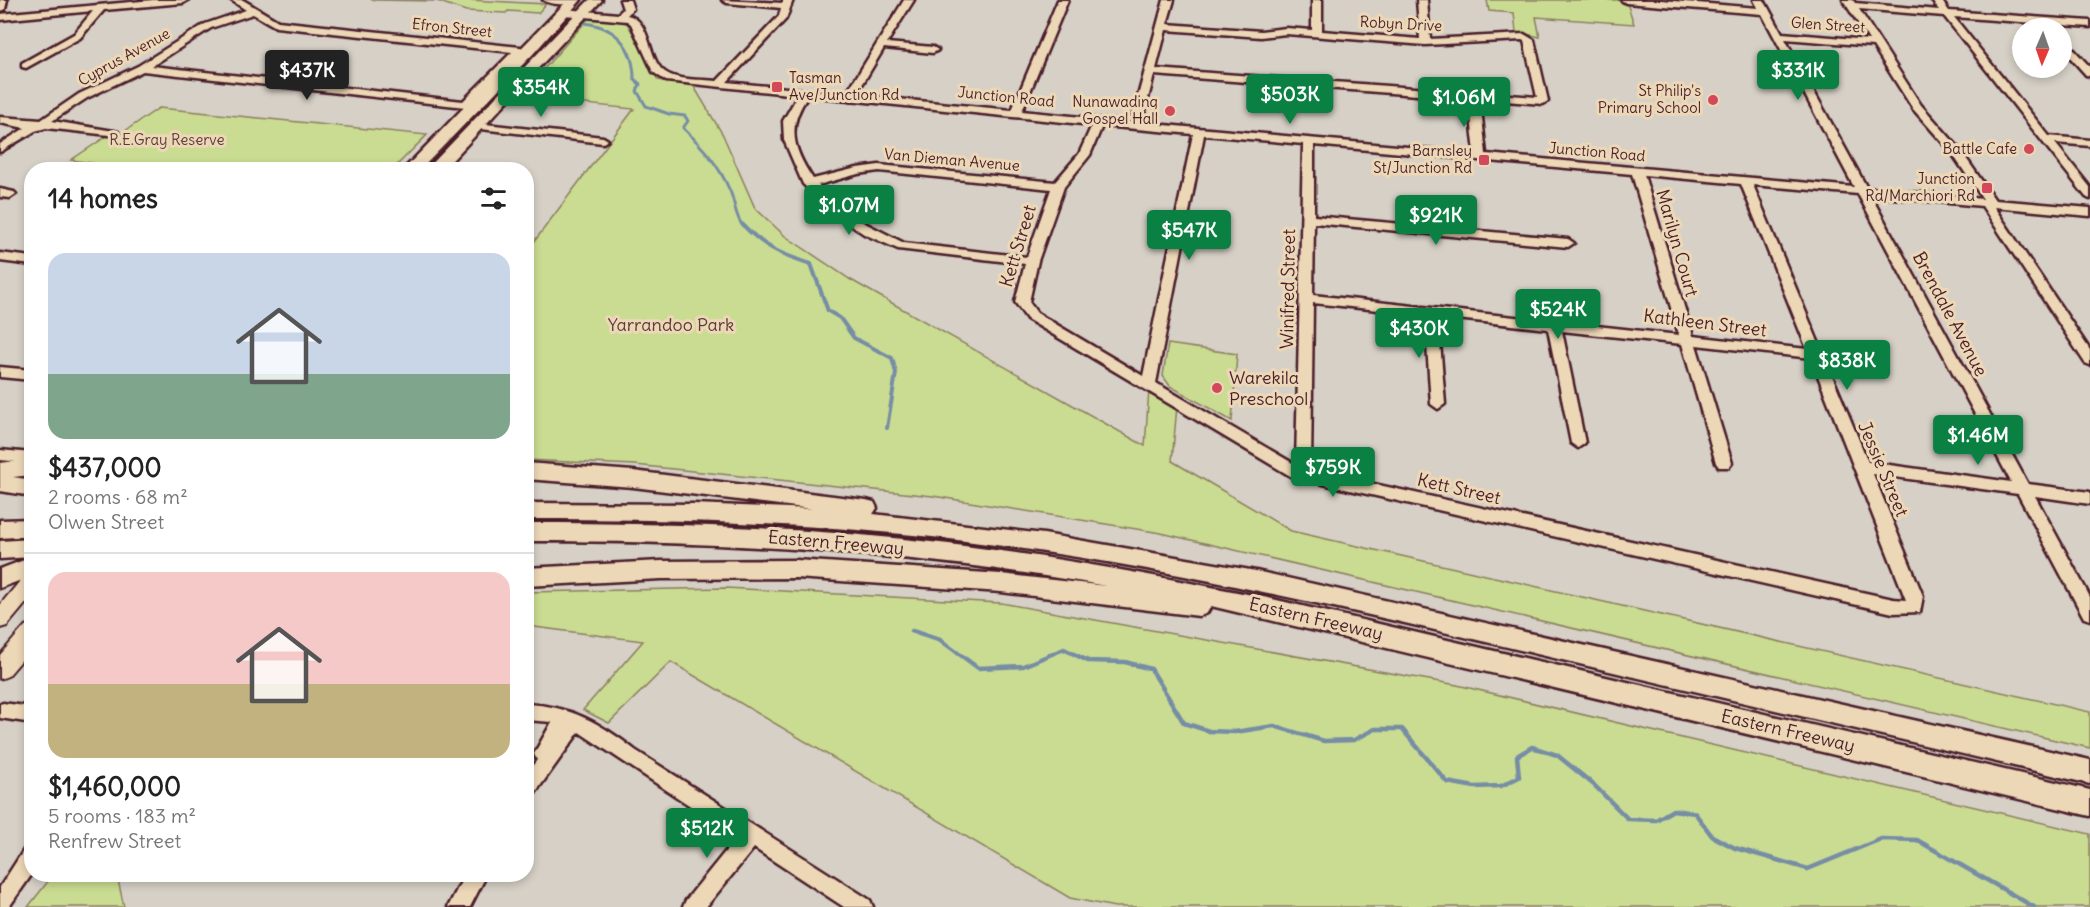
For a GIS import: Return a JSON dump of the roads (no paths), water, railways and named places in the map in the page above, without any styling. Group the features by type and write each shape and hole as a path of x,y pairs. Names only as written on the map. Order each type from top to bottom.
{"highway":[{"path":"418,162 470,105 574,0"},
{"path":"442,162 596,0"},
{"path":"0,471 24,468"},
{"path":"534,472 633,479 941,518 1142,553 1382,607"},
{"path":"0,483 24,487"},
{"name":"Eastern Freeway","path":"534,511 720,513 939,529 1144,559 1382,607 2090,772"},
{"path":"0,529 24,533"},
{"name":"Eastern Freeway","path":"534,532 753,537 854,543 968,556 1136,581 1268,608 2090,803"},
{"path":"0,550 24,537"},
{"path":"534,577 661,570 768,568 945,578 1121,596 1392,637"},
{"path":"0,579 24,569"}],"main road":[{"path":"0,620 24,591"},
{"path":"0,670 24,642"}],"street":[{"path":"0,9 2,0"},
{"path":"0,17 183,0"},
{"name":"Efron Street","path":"236,0 276,24 524,51"},
{"path":"548,0 574,0"},
{"path":"564,12 621,16 628,9 624,0"},
{"path":"719,84 783,17 788,3 727,0"},
{"path":"849,97 909,0"},
{"path":"1016,114 1063,0"},
{"path":"1136,125 1169,0"},
{"path":"1317,0 1317,34"},
{"path":"1422,0 1425,42"},
{"path":"1626,0 1765,11"},
{"name":"Brendale Avenue","path":"1759,0 2090,613"},
{"path":"1936,0 2090,195"},
{"path":"1850,3 2018,18"},
{"path":"1850,3 1917,107 1955,150 2090,360"},
{"path":"26,65 77,36 101,8"},
{"name":"Cyprus Avenue","path":"45,123 83,96 142,68 208,26 253,11"},
{"name":"Junction Road","path":"621,16 634,22 658,72 663,76 719,84 1098,122 2090,212"},
{"path":"2072,22 2090,24"},
{"name":"Robyn Drive","path":"1163,27 1261,34 1286,31 1425,42 1516,35 1529,40 1542,102 1474,96"},
{"name":"Glen Street","path":"1779,36 1875,43"},
{"path":"881,45 933,50"},
{"path":"2072,53 2090,73"},
{"path":"142,68 470,105"},
{"path":"1151,72 1474,96 1481,156"},
{"path":"805,92 788,123 787,134 801,171 824,202 845,217 902,246 1032,261"},
{"path":"0,120 33,126"},
{"name":"Kett Street","path":"1098,122 1084,155 1058,186 1022,294 1024,308 1032,316 1148,386 1303,474 1893,606 1914,607"},
{"path":"0,149 33,126 45,123 114,134"},
{"path":"476,126 603,140"},
{"path":"1148,386 1199,131"},
{"path":"2045,139 2090,143"},
{"name":"Winifred Street","path":"1303,474 1309,141"},
{"name":"Van Dieman Avenue","path":"810,184 857,171 879,168 1058,186"},
{"name":"Marilyn Court","path":"1637,171 1724,463"},
{"name":"Jessie Street","path":"1745,180 1814,354 1915,596 1914,607"},
{"path":"1307,219 1568,243"},
{"path":"0,256 24,260"},
{"name":"Kathleen Street","path":"1306,298 1814,354"},
{"path":"1431,311 1438,404"},
{"path":"1554,324 1578,443"},
{"path":"0,372 24,374"},
{"path":"0,456 24,458"},
{"path":"1861,467 2090,498"},
{"path":"3,711 24,714"},
{"path":"534,715 568,723 627,756 862,907"},
{"path":"534,777 568,723"},
{"path":"693,907 751,836"},
{"path":"0,902 11,890 24,868"},
{"path":"458,907 472,882"}],"waterway":[{"path":"585,23 606,29 621,40 627,48 631,57 634,79 640,84 637,91 646,106 669,114 685,116 688,121 683,128 704,149 721,173 743,226"},
{"path":"742,224 758,239 774,249 811,264 828,311 840,318 854,338 892,358 896,373 887,428"},
{"path":"912,631 939,639 978,668 1023,666 1064,649 1088,661 1125,662 1151,669 1184,723 1209,731 1235,732 1274,726 1324,741 1354,740 1375,729 1402,729 1447,782 1475,787 1501,786 1519,777 1517,756 1532,747 1557,755 1594,785 1628,819 1656,820 1673,810 1695,813 1712,836 1735,848 1808,869 1881,839 1917,840 2034,907"}],"place":[{"name":"Tasman Ave/Junction Rd","path":"777,87"},
{"name":"St Philip's Primary School","path":"1713,100"},
{"name":"Nunawading Gospel Hall","path":"1170,111"},
{"name":"Battle Cafe","path":"2029,149"},
{"name":"Barnsley St/Junction Rd","path":"1484,160"},
{"name":"Junction Rd/Marchiori Rd","path":"1987,188"},
{"name":"Warekila Preschool","path":"1217,388"}],"park label":[{"name":"R.E.Gray Reserve","path":"167,140"},
{"name":"Yarrandoo Park","path":"671,325"}]}
